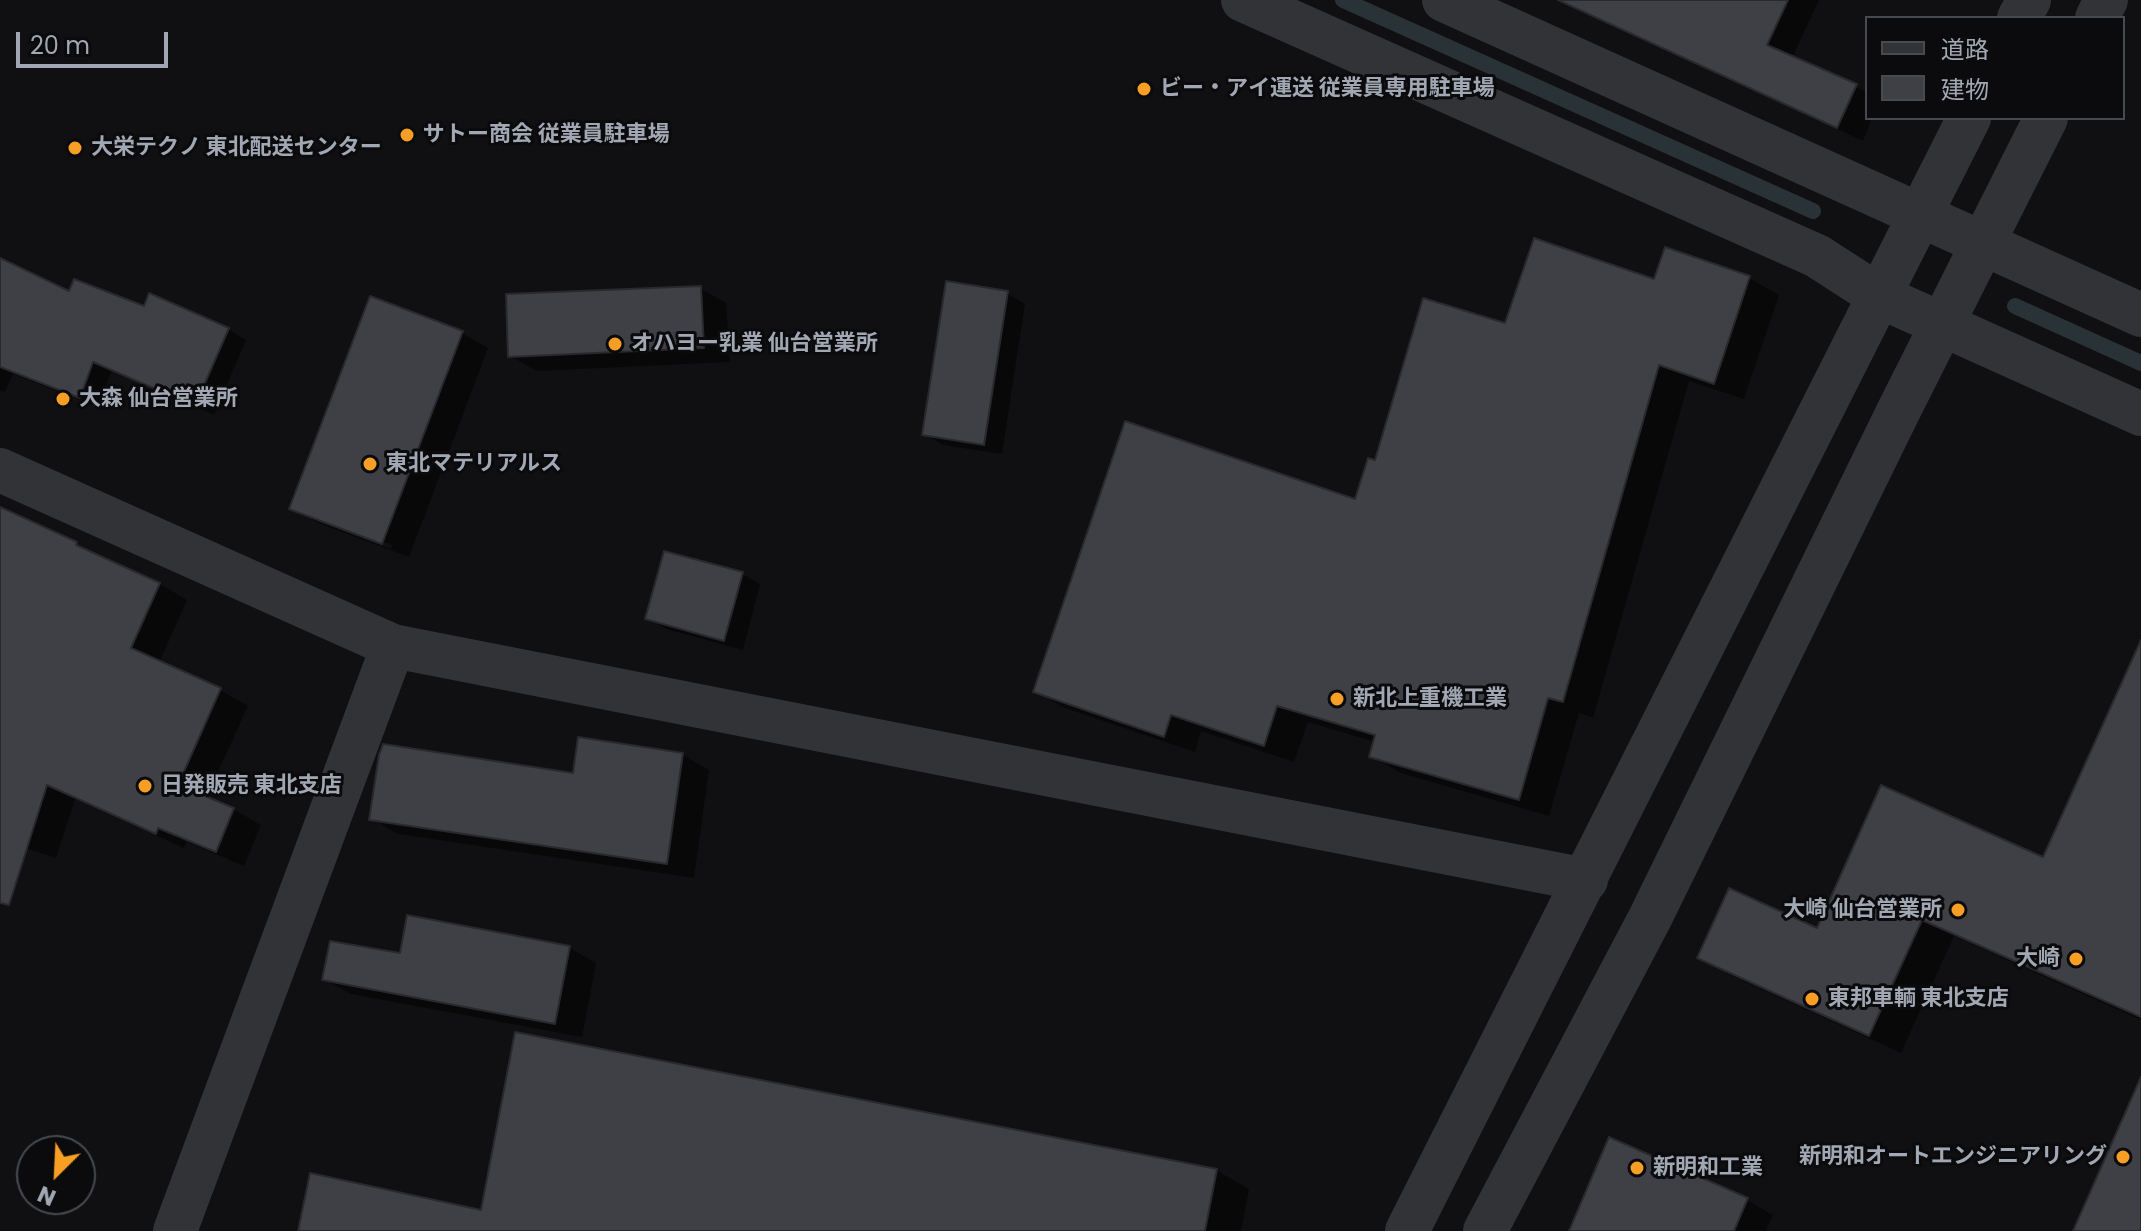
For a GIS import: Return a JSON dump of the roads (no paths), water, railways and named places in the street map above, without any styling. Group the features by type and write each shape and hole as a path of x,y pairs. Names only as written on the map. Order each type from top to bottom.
{"street":[{"path":"1243,0 1817,256 1879,296 2141,414"},
{"path":"1444,0 2141,315"},
{"path":"1407,1231 1968,120"},
{"path":"1485,1231 1650,918 2045,120"},
{"path":"0,470 393,646 1586,880"},
{"path":"175,1231 393,646"}],"waterway":[{"path":"1343,0 1813,211"},
{"path":"2015,306 2141,363"}],"place":[{"name":"ビー・アイ運送 従業員専用駐車場","path":"1144,89"},
{"name":"サトー商会 従業員駐車場","path":"407,135"},
{"name":"大栄テクノ 東北配送センター","path":"75,148"},
{"name":"オハヨー乳業 仙台営業所","path":"615,344"},
{"name":"大森 仙台営業所","path":"63,399"},
{"name":"東北マテリアルス","path":"370,464"},
{"name":"新北上重機工業","path":"1337,699"},
{"name":"日発販売 東北支店","path":"145,786"},
{"name":"大崎 仙台営業所","path":"1958,910"},
{"name":"大崎","path":"2076,959"},
{"name":"東邦車輌 東北支店","path":"1812,999"},
{"name":"新明和オートエンジニアリング","path":"2123,1157"},
{"name":"新明和工業","path":"1637,1168"}]}
